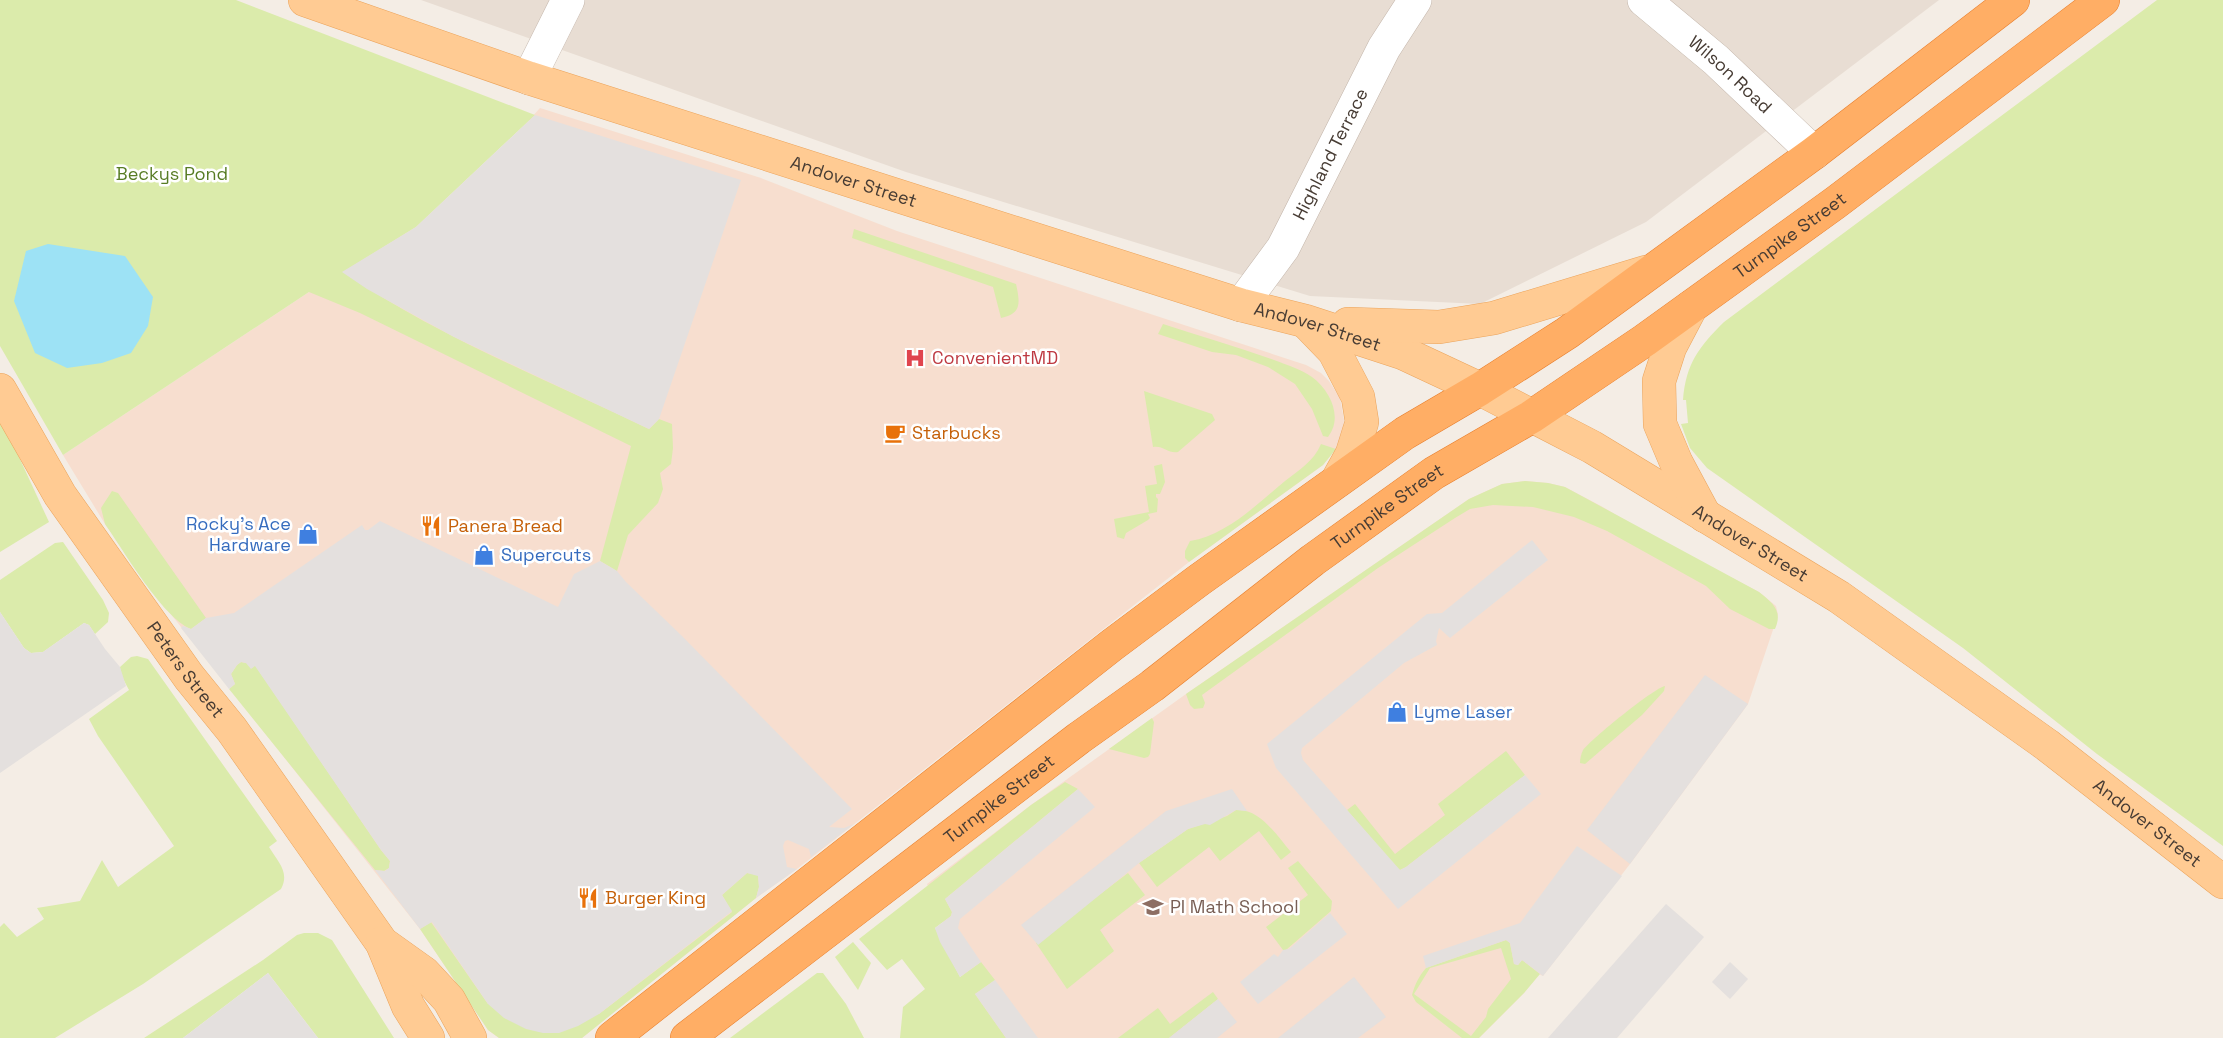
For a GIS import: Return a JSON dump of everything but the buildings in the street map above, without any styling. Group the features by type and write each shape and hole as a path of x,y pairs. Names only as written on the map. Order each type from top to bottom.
{"highway":[{"path":"612,1038 1112,645 1405,433 1480,389 1567,333 1814,153 2013,0"},
{"name":"Turnpike Street","path":"687,1038 1071,744 1152,686 1313,560 1434,473 1531,417 1691,307 1836,203 2103,0"}],"main road":[{"name":"Andover Street","path":"306,0 529,78 1241,305 1305,321 1403,353 1480,389 1592,447 1849,604 2047,745 2220,880"},
{"path":"1305,321 1439,327 1517,312 1653,269"},
{"path":"1691,307 1670,347 1659,381 1660,424 1676,462 1705,516"},
{"path":"1305,321 1334,351 1358,397 1362,422 1352,454 1336,481"},
{"name":"Peters Street","path":"0,390 65,502 189,677 232,730 382,943 408,1006 428,1038"},
{"name":"Peters Street","path":"382,943 424,973 449,1000 470,1038"}],"street":[{"path":"529,78 568,0"},
{"name":"Highland Terrace","path":"1241,305 1283,248 1384,48 1415,0"},
{"name":"Wilson Road","path":"1644,0 1725,68 1814,153"}],"shaded area":[{"path":"421,0 1939,0 1646,222 1480,304 1310,296 906,172"},
{"path":"540,108 761,178 897,231 1306,365 1321,373 1329,381 1340,398 1344,420 1343,433 1336,449 1323,465 1189,562 797,869 756,898 582,1038 499,1038 488,1030 420,929 147,584 105,524 63,455 309,292 416,227 519,131"},
{"path":"535,115 741,180 659,419 649,429 454,337 367,289 342,272 416,227"},
{"path":"1525,481 1565,487 1601,506 1659,540 1759,592 1776,606 1778,615 1748,704 1630,864 1543,976 1539,974 1524,993 1479,1038 989,1038 927,884 1031,805 1186,694 1469,499 1502,484"},
{"path":"380,521 558,607 574,574 600,561 617,571 852,809 829,827 844,828 854,824 811,857 809,849 788,840 785,841 783,846 787,867 797,869 756,898 759,887 758,876 747,873 722,895 732,911 599,1014 578,1026 559,1033 543,1033 526,1029 504,1018 488,1004 432,922 420,929 375,870 385,871 389,868 390,861 255,666 251,669 246,663 241,662 237,665 231,674 235,684 229,689 181,628 183,626 191,629 206,618 234,613 362,525 365,530 368,530"},
{"path":"1532,540 1548,560 1450,638 1439,628 1437,645 1404,663 1302,748 1303,760 1400,870 1525,775 1541,794 1398,909 1276,768 1267,744 1427,614 1442,613"},
{"path":"0,612 24,648 31,653 43,652 84,623 89,625 120,667 126,686 0,773"},
{"path":"1705,675 1748,704 1630,864 1587,830"},
{"path":"1078,789 1095,807 960,919 958,928 981,962 960,977 940,942 935,928 951,916 952,912 945,899"},
{"path":"1232,789 1247,811 1236,810 1210,825 1205,824 1188,829 1139,863 1038,945 1021,925 1166,811"},
{"path":"1577,846 1622,876 1543,976 1522,960 1518,965 1514,964 1510,943 1506,940 1426,968 1423,956 1520,923"},
{"path":"1666,904 1704,937 1617,1038 1548,1038"},
{"path":"1330,913 1347,934 1258,1004 1240,982 1274,954 1278,957 1283,950 1289,949"},
{"path":"1730,962 1748,979 1730,999 1712,982"},
{"path":"268,973 318,1038 183,1038"},
{"path":"1354,977 1386,1017 1358,1038 1278,1038"},
{"path":"995,980 1038,1038 1006,1038 975,994"},
{"path":"1218,999 1237,1022 1217,1038 1169,1038"}],"green space":[{"name":"Beckys Pond","path":"0,0 236,0 535,115 416,227 343,272 416,317 454,337 649,429 659,419 672,424 671,464 660,473 663,489 658,503 628,535 617,571 600,561 631,446 360,313 309,292 63,455 0,346"},
{"path":"2157,0 2223,0 2223,846 2097,754 1963,648 1707,468 1690,448 1681,424 1688,423 1686,400 1683,400 1687,376 1695,356 1724,322"},
{"path":"854,229 1016,284 1018,306 1013,314 1001,318 993,287 852,238"},
{"path":"1163,324 1274,360 1299,369 1312,377 1325,390 1333,405 1334,422 1328,437 1323,436 1312,409 1295,384 1268,367 1236,355 1212,352 1158,334"},
{"path":"1144,391 1212,414 1215,420 1178,452 1153,447"},
{"path":"0,416 49,522 0,552"},
{"path":"1321,444 1336,449 1323,465 1189,562 1185,558 1185,551 1190,541 1217,532 1241,517 1306,465"},
{"path":"1162,464 1165,482 1160,494 1156,494 1157,512 1148,514 1150,518 1126,533 1124,539 1117,537 1114,519 1149,512 1145,486 1157,484 1154,466"},
{"path":"1525,481 1565,487 1759,592 1769,600 1777,612 1775,629 1769,629 1730,609 1706,586 1607,531 1574,517 1533,507 1493,505 1470,509 1378,568 1202,695 1205,703 1203,708 1194,709 1190,705 1186,694 1469,499 1502,484"},
{"path":"112,491 118,493 206,618 191,629 180,622 156,598 105,524 101,508"},
{"path":"63,542 103,600 109,613 108,622 95,634 89,625 84,623 43,652 31,653 24,648 0,612 0,580 55,543"},
{"path":"131,657 148,659 277,841 269,847 284,872 281,889 143,984 55,1038 0,1038 0,927 4,923 17,937 44,919 37,908 80,901 102,860 118,887 174,846 98,736 89,719 129,690 121,675 120,667"},
{"path":"241,662 255,665 390,861 389,868 384,871 375,870 229,689 235,684 231,674"},
{"path":"1665,686 1664,691 1642,715 1585,764 1580,763 1583,750 1598,736 1636,704"},
{"path":"1152,718 1154,722 1148,757 1109,749"},
{"path":"1506,751 1525,775 1400,870 1347,810 1355,804 1395,854 1445,815 1438,804"},
{"path":"1065,782 1078,789 945,899 952,912 951,916 935,928 960,977 981,962 995,980 975,994 1006,1038 900,1038 903,1007 925,989 902,959 887,970 859,939 1031,805"},
{"path":"1236,810 1253,813 1260,818 1291,852 1281,860 1259,831 1220,861 1209,847 1157,887 1139,863 1188,829 1227,816"},
{"path":"1298,861 1332,901 1331,911 1286,950 1283,950 1266,927 1308,895 1288,868"},
{"path":"747,873 758,875 759,887 756,898 582,1038 499,1038 488,1030 420,929 431,922 488,1004 599,1014 732,912 722,895"},
{"path":"1128,873 1145,895 1100,930 1114,951 1067,989 1036,943"},
{"path":"318,933 332,940 394,1038 318,1038 268,973 183,1038 144,1038 297,935"},
{"path":"1506,940 1510,943 1514,964 1518,965 1522,960 1540,974 1479,1038 1462,1038 1416,1002 1412,995 1426,968","holes":["1501,948 1511,979 1471,1036 1414,994 1430,968"]},
{"path":"853,942 871,963 858,990 835,957"},
{"path":"817,973 823,973 846,1004 864,1038 730,1038"},
{"path":"1213,992 1218,999 1169,1038 1118,1038 1158,1008 1170,1024"}],"water":[{"path":"48,244 125,256 153,297 148,326 131,353 102,363 67,368 35,353 14,301 26,251"}],"place":[{"name":"ConvenientMD","path":"915,358"},
{"name":"Starbucks","path":"895,433"},
{"name":"Panera Bread","path":"431,526"},
{"name":"Rocky's Ace Hardware","path":"308,534"},
{"name":"Supercuts","path":"484,555"},
{"name":"Lyme Laser","path":"1397,712"},
{"name":"Burger King","path":"588,898"},
{"name":"PI Math School","path":"1153,907"}]}
